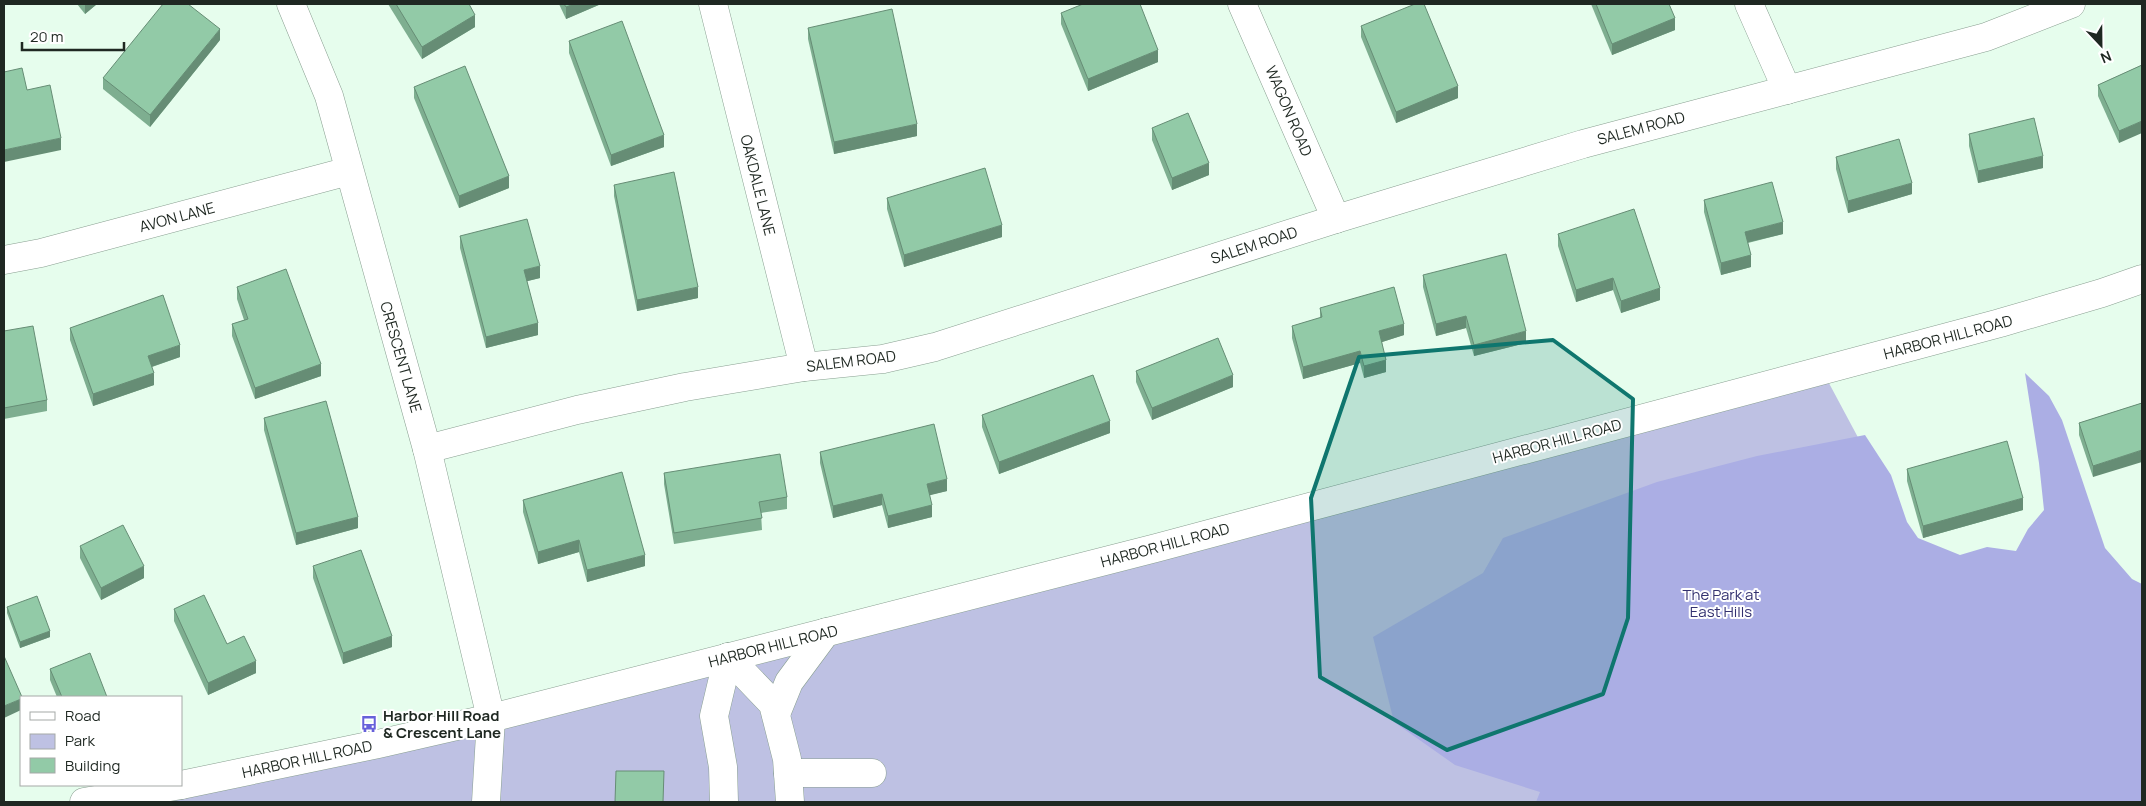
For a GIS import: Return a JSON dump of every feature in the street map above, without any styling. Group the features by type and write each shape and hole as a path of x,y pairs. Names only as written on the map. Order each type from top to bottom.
{"street":[{"name":"CRESCENT LANE","path":"291,4 329,96 427,449 491,718 486,802"},
{"name":"OAKDALE LANE","path":"713,4 804,367"},
{"name":"WAGON ROAD","path":"1242,4 1336,219"},
{"path":"1749,4 1787,90"},
{"name":"SALEM ROAD","path":"427,449 632,398 804,367 883,359 935,347 1336,219 1583,144 1986,37 2071,4"},
{"name":"AVON LANE","path":"4,260 41,253 349,172"},
{"name":"HARBOR HILL ROAD","path":"182,785 378,744 491,718 1146,551 1843,366 2038,312 2102,293 2142,278"},
{"path":"776,714 782,695 789,682 826,632"},
{"path":"728,657 768,697 776,714 787,759 790,802"},
{"path":"724,802 723,767 714,716 728,657"},
{"path":"788,773 872,772"},
{"name":"HARBOR HILL ROAD","path":"84,802 175,786"}],"highlighted area":[{"path":"1553,340 1633,399 1628,618 1603,694 1447,750 1320,677 1311,498 1359,357"}],"green space":[{"name":"The Park at East Hills","path":"1823,372 2036,770 2057,802 91,802 194,784"},
{"path":"2025,373 2049,396 2062,420 2105,548 2132,579 2142,584 2142,802 1536,802 1540,792 1455,765 1394,722 1373,637 1483,573 1503,538 1657,482 1757,456 1865,435 1891,475 1907,522 1918,538 1960,555 1987,547 2016,551 2028,529 2044,510 2039,463"}],"building":[{"path":"163,4 188,4 220,29 150,115 103,78"},
{"path":"396,4 469,4 475,15 422,47"},
{"path":"1083,4 1140,4 1158,50 1088,79 1061,13"},
{"path":"1415,4 1424,4 1458,86 1396,112 1361,26"},
{"path":"1596,4 1669,4 1675,18 1612,44"},
{"path":"892,9 917,124 834,142 808,28"},
{"path":"622,21 664,135 611,155 569,41"},
{"path":"2142,65 2142,121 2119,131 2098,85"},
{"path":"465,66 509,176 459,196 414,87"},
{"path":"22,68 27,90 50,85 61,138 4,150 4,72"},
{"path":"1188,113 1209,163 1172,178 1152,128"},
{"path":"2034,118 2043,156 1978,171 1969,134"},
{"path":"1899,139 1912,183 1848,201 1836,157"},
{"path":"985,168 1002,225 904,255 887,198"},
{"path":"674,172 698,287 637,300 614,185"},
{"path":"1772,182 1783,222 1745,232 1751,255 1721,263 1704,200"},
{"path":"1634,209 1660,288 1621,301 1613,278 1576,290 1558,234"},
{"path":"527,219 540,266 524,270 538,323 486,337 460,236"},
{"path":"1506,254 1526,331 1474,345 1466,316 1436,324 1423,275"},
{"path":"286,269 321,364 255,388 232,324 248,319 237,287"},
{"path":"1394,287 1404,324 1379,331 1386,360 1364,366 1360,351 1303,367 1292,326 1322,317 1320,308"},
{"path":"163,295 180,345 148,356 154,373 93,394 70,328"},
{"path":"33,326 47,400 4,408 4,331"},
{"path":"1218,338 1233,375 1152,408 1136,371"},
{"path":"1093,375 1110,421 999,462 982,415"},
{"path":"326,401 358,517 296,533 264,418"},
{"path":"2142,403 2142,450 2093,466 2079,423"},
{"path":"934,424 947,479 927,484 932,505 888,516 882,494 833,506 820,452"},
{"path":"2007,441 2023,498 1923,526 1907,469"},
{"path":"780,454 787,497 759,502 762,518 674,533 664,473"},
{"path":"622,472 645,555 587,570 579,540 538,552 523,500"},
{"path":"123,525 144,566 101,588 80,546"},
{"path":"361,550 392,636 343,653 313,566"},
{"path":"204,595 227,644 244,636 256,661 208,683 174,609"},
{"path":"37,596 50,631 20,642 7,607"},
{"path":"90,653 107,696 62,696 50,669"},
{"path":"4,656 22,696 20,699 4,706"},
{"path":"616,771 664,771 663,802 615,802"}],"place":[{"name":"Harbor Hill Road & Crescent Lane","path":"369,724"}]}
